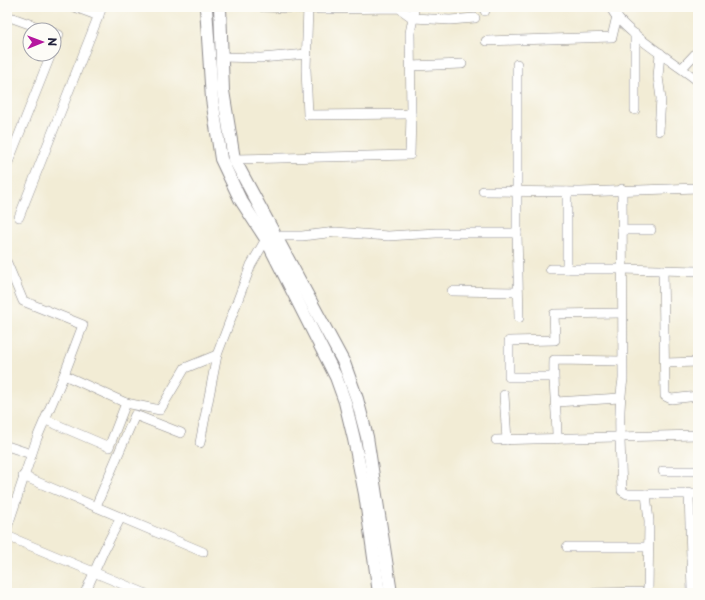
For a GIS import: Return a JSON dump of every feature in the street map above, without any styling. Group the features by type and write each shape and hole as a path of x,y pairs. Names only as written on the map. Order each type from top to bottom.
{"main road":[{"path":"206,7 212,99 222,159 240,199 272,238 330,336 344,363 357,399 367,437 391,593"},
{"path":"220,7 223,91 234,159 272,238 320,345 336,376 345,402 365,494 378,593"},
{"path":"320,345 330,336"}],"street":[{"path":"18,217 101,11 75,7"},
{"path":"263,7 399,8 413,18 450,20 475,18"},
{"path":"308,7 308,114 411,114"},
{"path":"234,159 410,155 410,33 414,7"},
{"path":"611,7 617,16 635,34 698,81"},
{"path":"7,16 24,22"},
{"path":"486,41 612,37 617,16"},
{"path":"635,34 636,110"},
{"path":"682,68 698,51"},
{"path":"659,131 661,98 658,77 660,53"},
{"path":"221,57 261,58 307,54"},
{"path":"7,165 48,62"},
{"path":"411,66 462,64"},
{"path":"517,64 517,233 519,318"},
{"path":"483,191 567,192 698,188"},
{"path":"622,190 622,379 620,398 622,491 627,494 694,494 695,557 692,593"},
{"path":"567,192 567,269"},
{"path":"622,230 651,230"},
{"path":"200,443 217,355 251,265 272,238 336,232 388,236 436,233 517,233"},
{"path":"7,263 22,301 83,325 10,507 7,528"},
{"path":"550,269 698,271"},
{"path":"664,270 665,396 671,399 698,396"},
{"path":"452,291 518,292"},
{"path":"553,377 509,377 509,341 555,340 554,314 621,313"},
{"path":"64,375 126,403 160,410 185,368 217,355"},
{"path":"556,439 556,402 553,377 554,360 622,361"},
{"path":"665,363 698,362"},
{"path":"504,395 507,440"},
{"path":"556,402 620,398"},
{"path":"46,420 109,447 126,403"},
{"path":"96,506 134,415 181,433"},
{"path":"496,440 698,435"},
{"path":"7,446 31,454"},
{"path":"663,471 698,471"},
{"path":"23,476 203,552"},
{"path":"595,593 650,593 647,547 649,521 646,494"},
{"path":"85,593 93,572 121,517"},
{"path":"7,536 144,593"},
{"path":"567,547 647,547"}]}
